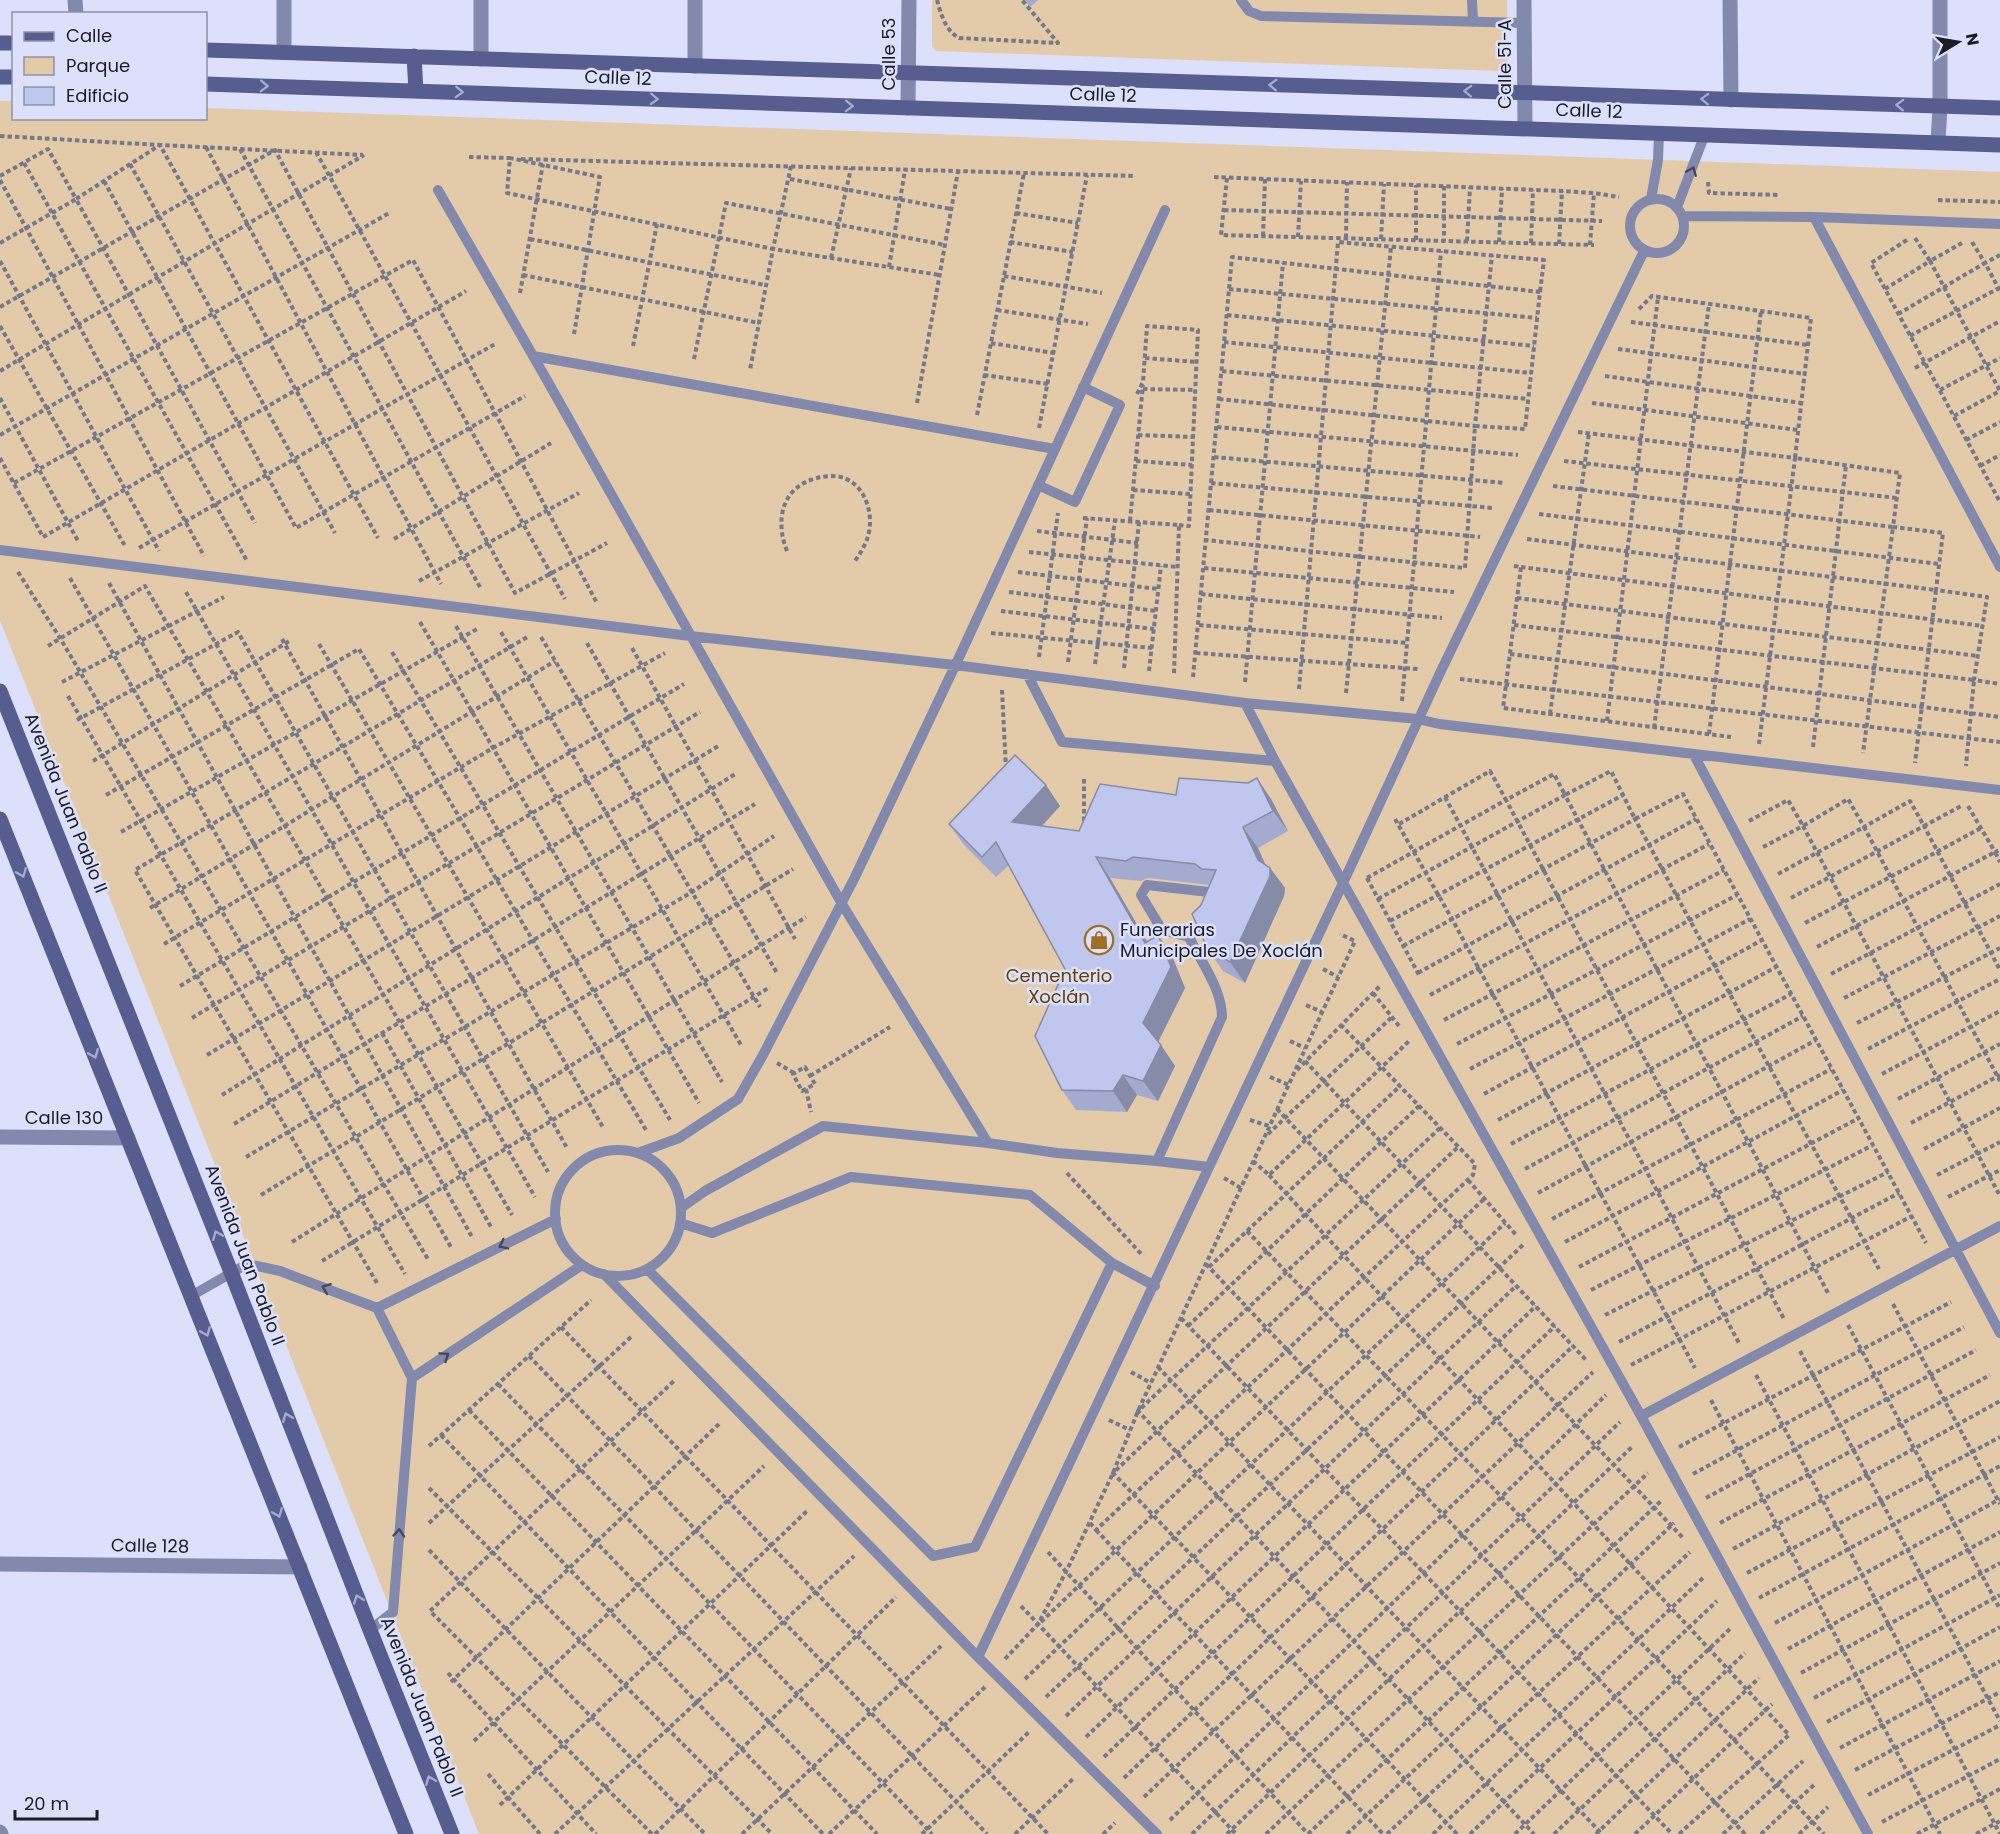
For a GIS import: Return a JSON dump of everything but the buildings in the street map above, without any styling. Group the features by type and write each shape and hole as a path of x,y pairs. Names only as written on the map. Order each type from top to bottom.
{"street":[{"path":"284,0 284,52"},
{"path":"481,0 481,59"},
{"path":"694,0 695,66"},
{"name":"Calle 53","path":"908,108 909,0"},
{"name":"Calle 51-A","path":"1524,0 1525,128"},
{"path":"1730,0 1731,100"},
{"path":"1938,142 1941,106 1940,0"},
{"name":"Calle 12","path":"207,50 2000,108"},
{"path":"414,56 416,91"},
{"name":"Calle 12","path":"207,84 2000,145"},
{"name":"Avenida Juan Pablo II","path":"1,694 452,1834"},
{"path":"0,819 406,1834"},
{"name":"Calle 130","path":"0,1137 128,1138"},
{"name":"Calle 128","path":"0,1564 300,1567"}],"lane":[{"path":"1241,0 1249,11 1261,16 1524,23"},
{"path":"1473,0 1473,22"},
{"path":"1651,199 1658,160 1659,133"},
{"path":"1705,135 1680,211 1684,225 1679,243 1672,250 1653,254 1644,251 1632,239 1629,222 1637,207 1651,199 1660,199 1680,211 2000,224"},
{"path":"438,190 534,356 842,904 988,1143"},
{"path":"638,1153 679,1138 738,1099 842,904 1165,210"},
{"path":"1814,217 2000,567"},
{"path":"978,1657 1155,1286 1418,719 1644,251"},
{"path":"534,356 1055,449"},
{"path":"1038,485 1075,502 1120,405 1083,387"},
{"path":"0,550 690,636 955,665 1245,703 1418,719 1439,724 2000,790"},
{"path":"1028,674 1062,742 1275,761"},
{"path":"1245,703 1275,761 1872,1830"},
{"path":"1694,755 2000,1333"},
{"path":"1157,1161 1222,1017 1222,1006 1214,985 1189,937 1162,930 1141,895 1147,885 1209,892 1216,907 1209,923 1189,937"},
{"path":"681,1208 705,1191 823,1126 988,1143 1057,1153 1209,1167"},
{"path":"617,1150 638,1153 656,1162 669,1176 678,1194 681,1208 676,1239 666,1254 647,1269 621,1276 604,1274 582,1265 569,1252 560,1236 555,1219 557,1198 565,1179 579,1164 597,1153 617,1150"},
{"path":"680,1223 712,1233 851,1177 1030,1195 1112,1263 1155,1286"},
{"path":"377,1308 555,1219"},
{"path":"1641,1416 2000,1226"},
{"path":"647,1269 933,1556 975,1547 1112,1263"},
{"path":"191,1296 247,1264 280,1270 377,1308 412,1378 393,1612 370,1630"},
{"path":"412,1378 582,1265"},
{"path":"604,1274 978,1657 1157,1834"}],"path":[{"path":"937,0 945,22 959,38 1058,43 1022,0"},
{"path":"0,136 364,155 0,371"},
{"path":"0,243 76,199 160,145"},
{"path":"160,145 378,538"},
{"path":"206,147 441,584"},
{"path":"204,556 0,178 48,149 255,522"},
{"path":"240,149 481,589"},
{"path":"0,307 275,150"},
{"path":"275,150 515,593 607,543"},
{"path":"316,152 565,599"},
{"path":"469,157 1136,176"},
{"path":"510,158 600,177 574,334"},
{"path":"510,158 507,193 773,249 940,275"},
{"path":"519,297 544,159"},
{"path":"24,163 247,561"},
{"path":"130,164 335,532"},
{"path":"750,370 765,285 791,166"},
{"path":"831,258 851,168"},
{"path":"889,267 905,170"},
{"path":"917,403 958,171"},
{"path":"977,415 1024,173"},
{"path":"1040,428 1087,175"},
{"path":"1214,177 1562,191 1619,197"},
{"path":"1227,178 1221,235 1592,245 1591,221 1594,193"},
{"path":"790,179 951,209"},
{"path":"1263,236 1265,179"},
{"path":"104,181 296,528 525,396"},
{"path":"1298,237 1301,181"},
{"path":"1346,238 1347,182"},
{"path":"1382,239 1384,184"},
{"path":"1416,185 1416,240"},
{"path":"1444,186 1444,241"},
{"path":"1467,241 1470,187"},
{"path":"1499,242 1502,189"},
{"path":"1531,243 1533,190"},
{"path":"1560,244 1562,191"},
{"path":"694,359 726,203 945,245"},
{"path":"1224,210 1602,221"},
{"path":"0,435 391,212"},
{"path":"1016,213 1078,224"},
{"path":"633,346 657,224"},
{"path":"1954,416 2000,391 1930,261 1914,236 1871,263 2000,502"},
{"path":"1885,289 1970,238 1999,289 1910,336"},
{"path":"530,239 765,285"},
{"path":"1010,242 1073,252"},
{"path":"1219,399 1270,405 1323,410 1426,420 1475,426 1525,429 1544,260 1338,242 1325,380 1323,410 1321,437 1299,689"},
{"path":"1346,694 1391,247"},
{"path":"1402,702 1441,251"},
{"path":"1206,540 1465,568 1475,426 1492,255"},
{"path":"1898,314 2000,255"},
{"path":"1194,677 1232,257 1540,292"},
{"path":"14,483 413,260 597,603"},
{"path":"0,261 159,551"},
{"path":"1245,682 1283,262"},
{"path":"523,275 759,323"},
{"path":"1004,276 1102,293"},
{"path":"1229,290 1537,318"},
{"path":"0,458 43,537 466,291"},
{"path":"1635,313 1652,296 1811,318 1760,740"},
{"path":"1606,721 1658,297"},
{"path":"1654,727 1708,304"},
{"path":"997,310 1088,324"},
{"path":"1709,734 1761,311"},
{"path":"1227,315 1534,346"},
{"path":"1925,363 2000,321"},
{"path":"1631,322 1808,345"},
{"path":"0,326 125,546"},
{"path":"1076,518 1189,526 1198,330 1147,326 1130,521"},
{"path":"1224,342 1531,373"},
{"path":"991,343 1054,353"},
{"path":"139,548 495,344"},
{"path":"1618,349 1805,374"},
{"path":"1145,358 1197,362"},
{"path":"1939,390 2000,358"},
{"path":"1222,371 1528,399"},
{"path":"984,375 1048,384"},
{"path":"1605,376 1801,403"},
{"path":"1137,394 1143,381"},
{"path":"1143,389 1196,390"},
{"path":"0,398 78,541"},
{"path":"1592,404 1798,430"},
{"path":"1966,440 2000,422"},
{"path":"1216,428 1518,455"},
{"path":"1578,432 1900,473 1863,753"},
{"path":"1550,714 1589,433"},
{"path":"1138,435 1193,437"},
{"path":"394,539 551,443"},
{"path":"1980,466 2000,455"},
{"path":"1214,458 1505,483"},
{"path":"1136,461 1192,465"},
{"path":"1564,461 1897,498"},
{"path":"1813,747 1846,465"},
{"path":"787,551 781,533 781,523 788,496 798,486 813,479 838,476 857,487 868,505 869,532 864,548 855,561"},
{"path":"1211,483 1493,508"},
{"path":"1552,486 1943,533 1915,760"},
{"path":"1133,490 1190,495"},
{"path":"1995,493 2000,490"},
{"path":"419,581 579,493"},
{"path":"1038,659 1058,509"},
{"path":"1209,510 1479,537"},
{"path":"1539,514 1939,564"},
{"path":"1068,662 1087,518"},
{"path":"1095,665 1115,520"},
{"path":"1124,669 1140,522"},
{"path":"1174,674 1179,525"},
{"path":"1035,531 1138,543"},
{"path":"1527,539 1987,597 1974,680 1966,766"},
{"path":"1026,552 1177,567"},
{"path":"1149,671 1161,566"},
{"path":"1514,566 1983,626"},
{"path":"1521,567 1503,708 1739,738"},
{"path":"15,568 60,638 430,1262"},
{"path":"1204,568 1454,592"},
{"path":"1017,572 1158,589"},
{"path":"70,578 452,1249"},
{"path":"108,581 472,1238"},
{"path":"48,645 145,586 512,1215"},
{"path":"184,589 535,1197"},
{"path":"1009,592 1156,611"},
{"path":"1201,594 1442,618"},
{"path":"62,682 227,595"},
{"path":"1517,598 1978,656"},
{"path":"1000,611 1154,629"},
{"path":"419,621 699,1103"},
{"path":"1199,625 1407,643"},
{"path":"1514,625 2000,684"},
{"path":"455,626 722,1082"},
{"path":"121,832 479,628"},
{"path":"501,631 741,1045"},
{"path":"79,719 238,632 548,1172"},
{"path":"991,633 1152,648"},
{"path":"377,1283 135,870 529,635"},
{"path":"541,637 760,1006"},
{"path":"282,639 567,1148"},
{"path":"93,761 291,640"},
{"path":"587,643 777,973"},
{"path":"319,644 604,1129"},
{"path":"632,648 795,939"},
{"path":"106,795 359,649 646,1131"},
{"path":"392,652 670,1120"},
{"path":"164,944 493,748 665,653"},
{"path":"1196,653 1418,669"},
{"path":"1510,654 2000,717"},
{"path":"150,908 555,661"},
{"path":"1460,680 2000,742"},
{"path":"180,986 684,684"},
{"path":"1002,689 1006,777"},
{"path":"68,696 79,719 406,1274"},
{"path":"192,1018 700,712"},
{"path":"1750,739 1770,742"},
{"path":"207,1055 720,745"},
{"path":"1802,746 1823,748"},
{"path":"1853,752 1874,754"},
{"path":"1905,759 1925,761"},
{"path":"1956,765 1977,768"},
{"path":"1399,824 1491,771 1785,1320"},
{"path":"1378,898 1611,771 1879,1269"},
{"path":"222,1095 737,773"},
{"path":"1367,878 1554,774 1829,1296"},
{"path":"1084,779 1084,826"},
{"path":"1404,946 1683,794 1927,1244 1921,1247"},
{"path":"1390,921 1623,795"},
{"path":"1445,797 1740,1344"},
{"path":"1744,823 1788,800 2000,1196"},
{"path":"1758,849 1848,800 1999,1078 1904,1126"},
{"path":"1772,876 1910,801 2000,970"},
{"path":"1785,901 1967,803 1997,851 2000,862"},
{"path":"234,1124 755,804"},
{"path":"1391,829 1395,819 1415,851 1533,1066 1696,1367 1687,1372"},
{"path":"1418,973 1696,819"},
{"path":"1799,926 1981,828"},
{"path":"246,1157 692,892 774,836"},
{"path":"1430,995 1709,844"},
{"path":"1812,950 1997,851"},
{"path":"1367,878 1372,868"},
{"path":"261,1195 793,869"},
{"path":"1444,1020 1724,870"},
{"path":"1367,878 1422,980"},
{"path":"1826,977 2000,884"},
{"path":"1457,1044 1737,895"},
{"path":"1839,1001 2000,916"},
{"path":"292,1242 806,917"},
{"path":"1470,1069 1750,918"},
{"path":"1038,1624 1090,1523 1158,1367 1207,1266 1355,941 1334,931"},
{"path":"1484,1094 1762,940"},
{"path":"1852,1026 2000,948"},
{"path":"1317,966 1338,977"},
{"path":"1498,1120 1776,967"},
{"path":"1865,1051 2000,979"},
{"path":"1295,1072 1383,983"},
{"path":"322,1261 770,987"},
{"path":"1426,988 1435,1004"},
{"path":"1269,1175 1410,1041 1373,993"},
{"path":"1511,1144 1791,994"},
{"path":"1300,1003 1322,1012"},
{"path":"1878,1076 2000,1011"},
{"path":"1440,1012 1448,1028"},
{"path":"1525,1169 1803,1016"},
{"path":"1265,1137 1392,1017"},
{"path":"1096,1530 1473,1175 1475,1164 1341,1025"},
{"path":"810,1076 890,1027"},
{"path":"382,1033 491,1227"},
{"path":"1453,1036 1461,1052"},
{"path":"1284,1038 1305,1048"},
{"path":"1538,1193 1816,1040"},
{"path":"1892,1102 2000,1044"},
{"path":"1305,1061 1586,1360"},
{"path":"1466,1061 1475,1077"},
{"path":"777,1063 795,1073"},
{"path":"805,1067 815,1084 802,1092 793,1074 795,1073 805,1067"},
{"path":"1552,1219 1831,1069"},
{"path":"1266,1075 1288,1085"},
{"path":"1207,1266 1400,1086"},
{"path":"1479,1086 1489,1102"},
{"path":"806,1089 812,1116"},
{"path":"1564,1242 1844,1090"},
{"path":"1188,1326 1419,1106"},
{"path":"1918,1152 2000,1108"},
{"path":"1277,1109 1684,1539"},
{"path":"1494,1111 1502,1128"},
{"path":"1246,1118 1269,1126"},
{"path":"1578,1268 1858,1118"},
{"path":"1138,1411 1440,1128"},
{"path":"1507,1136 1515,1152"},
{"path":"1932,1178 2000,1142"},
{"path":"1590,1290 1873,1145"},
{"path":"1113,1473 1458,1147"},
{"path":"1253,1161 1269,1175 1789,1735 1679,1834"},
{"path":"1520,1161 1529,1177"},
{"path":"1060,1167 1072,1177 1147,1261"},
{"path":"1943,1199 2000,1170"},
{"path":"1604,1316 1888,1172"},
{"path":"1219,1175 1241,1188"},
{"path":"1038,1705 1524,1244 1468,1180"},
{"path":"1534,1185 1542,1202"},
{"path":"1618,1342 1899,1193"},
{"path":"1000,1665 1038,1624 1484,1199"},
{"path":"1547,1210 1556,1226"},
{"path":"1631,1365 1912,1216"},
{"path":"1018,1685 1505,1223"},
{"path":"1247,1231 1824,1834"},
{"path":"1560,1234 1569,1251"},
{"path":"1574,1259 1582,1275"},
{"path":"1869,1275 1890,1264"},
{"path":"1207,1266 1745,1834"},
{"path":"1586,1283 1595,1299"},
{"path":"1065,1717 1516,1286"},
{"path":"1820,1301 1839,1291"},
{"path":"1768,1626 1999,1501 1890,1298"},
{"path":"429,1446 591,1300"},
{"path":"1673,1451 1951,1302"},
{"path":"1085,1738 1536,1306"},
{"path":"1599,1307 1609,1325"},
{"path":"1776,1325 1794,1315"},
{"path":"1181,1318 1672,1834"},
{"path":"1846,1322 2000,1609"},
{"path":"1104,1757 1555,1326"},
{"path":"561,1327 1048,1834"},
{"path":"1688,1477 1964,1327"},
{"path":"1614,1334 1623,1350"},
{"path":"429,1523 631,1336"},
{"path":"1731,1348 1749,1339"},
{"path":"1123,1778 1573,1346"},
{"path":"1798,1347 2000,1723 1861,1799"},
{"path":"1701,1501 1976,1350"},
{"path":"529,1356 987,1834"},
{"path":"1627,1357 1636,1375"},
{"path":"1158,1367 1599,1833 1759,1678"},
{"path":"1128,1370 1151,1383"},
{"path":"1143,1798 1593,1372"},
{"path":"1754,1372 2000,1834"},
{"path":"1714,1526 1990,1375"},
{"path":"675,1380 430,1611 653,1834 896,1596"},
{"path":"498,1384 932,1834"},
{"path":"1166,1823 1606,1395"},
{"path":"1709,1396 1940,1834"},
{"path":"1727,1551 2000,1401"},
{"path":"469,1410 877,1834"},
{"path":"1138,1411 1534,1834"},
{"path":"1105,1418 1130,1430"},
{"path":"1192,1834 1620,1422"},
{"path":"452,1681 720,1423"},
{"path":"441,1435 823,1834"},
{"path":"1741,1576 2000,1437"},
{"path":"1227,1834 1633,1446"},
{"path":"474,1741 764,1466"},
{"path":"1754,1601 2000,1466"},
{"path":"1113,1473 1457,1834"},
{"path":"1266,1834 1648,1473"},
{"path":"429,1488 771,1834"},
{"path":"1044,1548 1308,1834 1662,1500"},
{"path":"500,1805 808,1510"},
{"path":"1090,1523 1385,1834 1690,1552"},
{"path":"1347,1834 1673,1525"},
{"path":"1782,1652 2000,1532"},
{"path":"429,1550 705,1834"},
{"path":"555,1834 855,1555"},
{"path":"1795,1676 2000,1563"},
{"path":"1433,1834 1704,1577"},
{"path":"1808,1701 2000,1595"},
{"path":"1470,1834 1717,1601"},
{"path":"1018,1603 1236,1834"},
{"path":"1821,1725 2000,1627"},
{"path":"1515,1834 1731,1628"},
{"path":"742,1834 943,1643"},
{"path":"1554,1834 1745,1653"},
{"path":"1835,1751 2000,1661"},
{"path":"448,1673 452,1681 596,1834"},
{"path":"829,1834 985,1686"},
{"path":"1848,1775 2000,1692"},
{"path":"1635,1834 1772,1704"},
{"path":"922,1834 1029,1731"},
{"path":"1872,1830 2000,1759"},
{"path":"1722,1834 1803,1761"},
{"path":"488,1774 540,1834"},
{"path":"1015,1834 1074,1778"},
{"path":"1761,1834 1815,1784"},
{"path":"1917,1834 2000,1789"},
{"path":"1799,1834 1828,1807"},
{"path":"1976,1834 2000,1821"},
{"path":"1103,1834 1115,1823"}],"green space":[{"path":"932,0 1507,0 1508,66 1500,71 936,51 932,46"},
{"name":"Cementerio Xoclán","path":"0,101 12,101 12,120 207,120 207,108 2000,172 2000,1834 479,1834 0,620"}],"place":[{"name":"Funerarias Municipales De Xoclán","path":"1099,940"}]}
